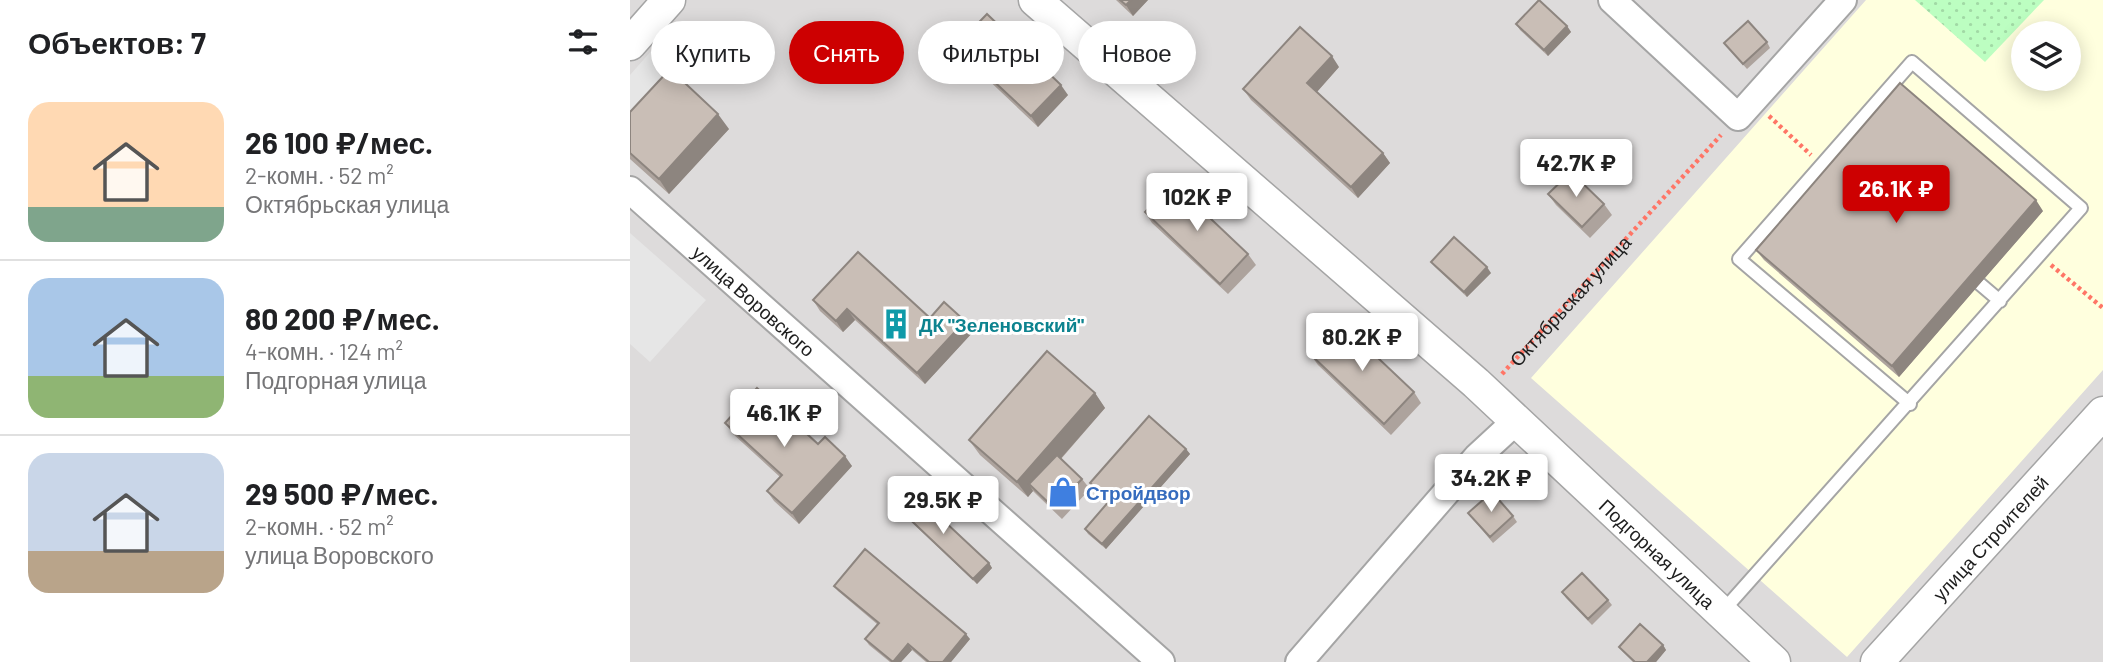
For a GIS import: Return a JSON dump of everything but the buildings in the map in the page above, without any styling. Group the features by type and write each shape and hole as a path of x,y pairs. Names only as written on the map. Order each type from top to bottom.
{"street":[{"path":"630,44 669,0"},
{"name":"Подгорная улица","path":"1035,0 1485,392 1774,662"},
{"path":"1612,0 1745,109 1843,0"},
{"name":"улица Воровского","path":"630,190 1161,662"},
{"name":"улица Строителей","path":"1877,662 2103,413"},
{"path":"1299,662 1477,457 1516,421"}],"lane":[{"path":"1721,613 1910,404 2081,208 1912,62 1739,259 1910,404"},
{"path":"1980,284 2000,301"}],"path":[{"name":"Октябрьская улица","path":"1485,392 1745,109"},
{"path":"1745,109 1822,164"},
{"path":"2039,256 2103,308"}],"shaded area":[{"path":"630,0 2103,0 2103,662 630,662"},
{"path":"1866,0 2103,0 2103,370 1847,657 1531,378"},
{"path":"651,51 651,84 672,84 630,129 630,75"},
{"path":"630,233 706,300 650,362 630,344"}],"green space":[{"path":"1915,0 2044,0 2024,21 2011,21 2011,35 1985,62"}],"place":[{"name":"ДК \"Зеленовский\"","path":"896,324"},
{"name":"Стройдвор","path":"1063,492"}]}
